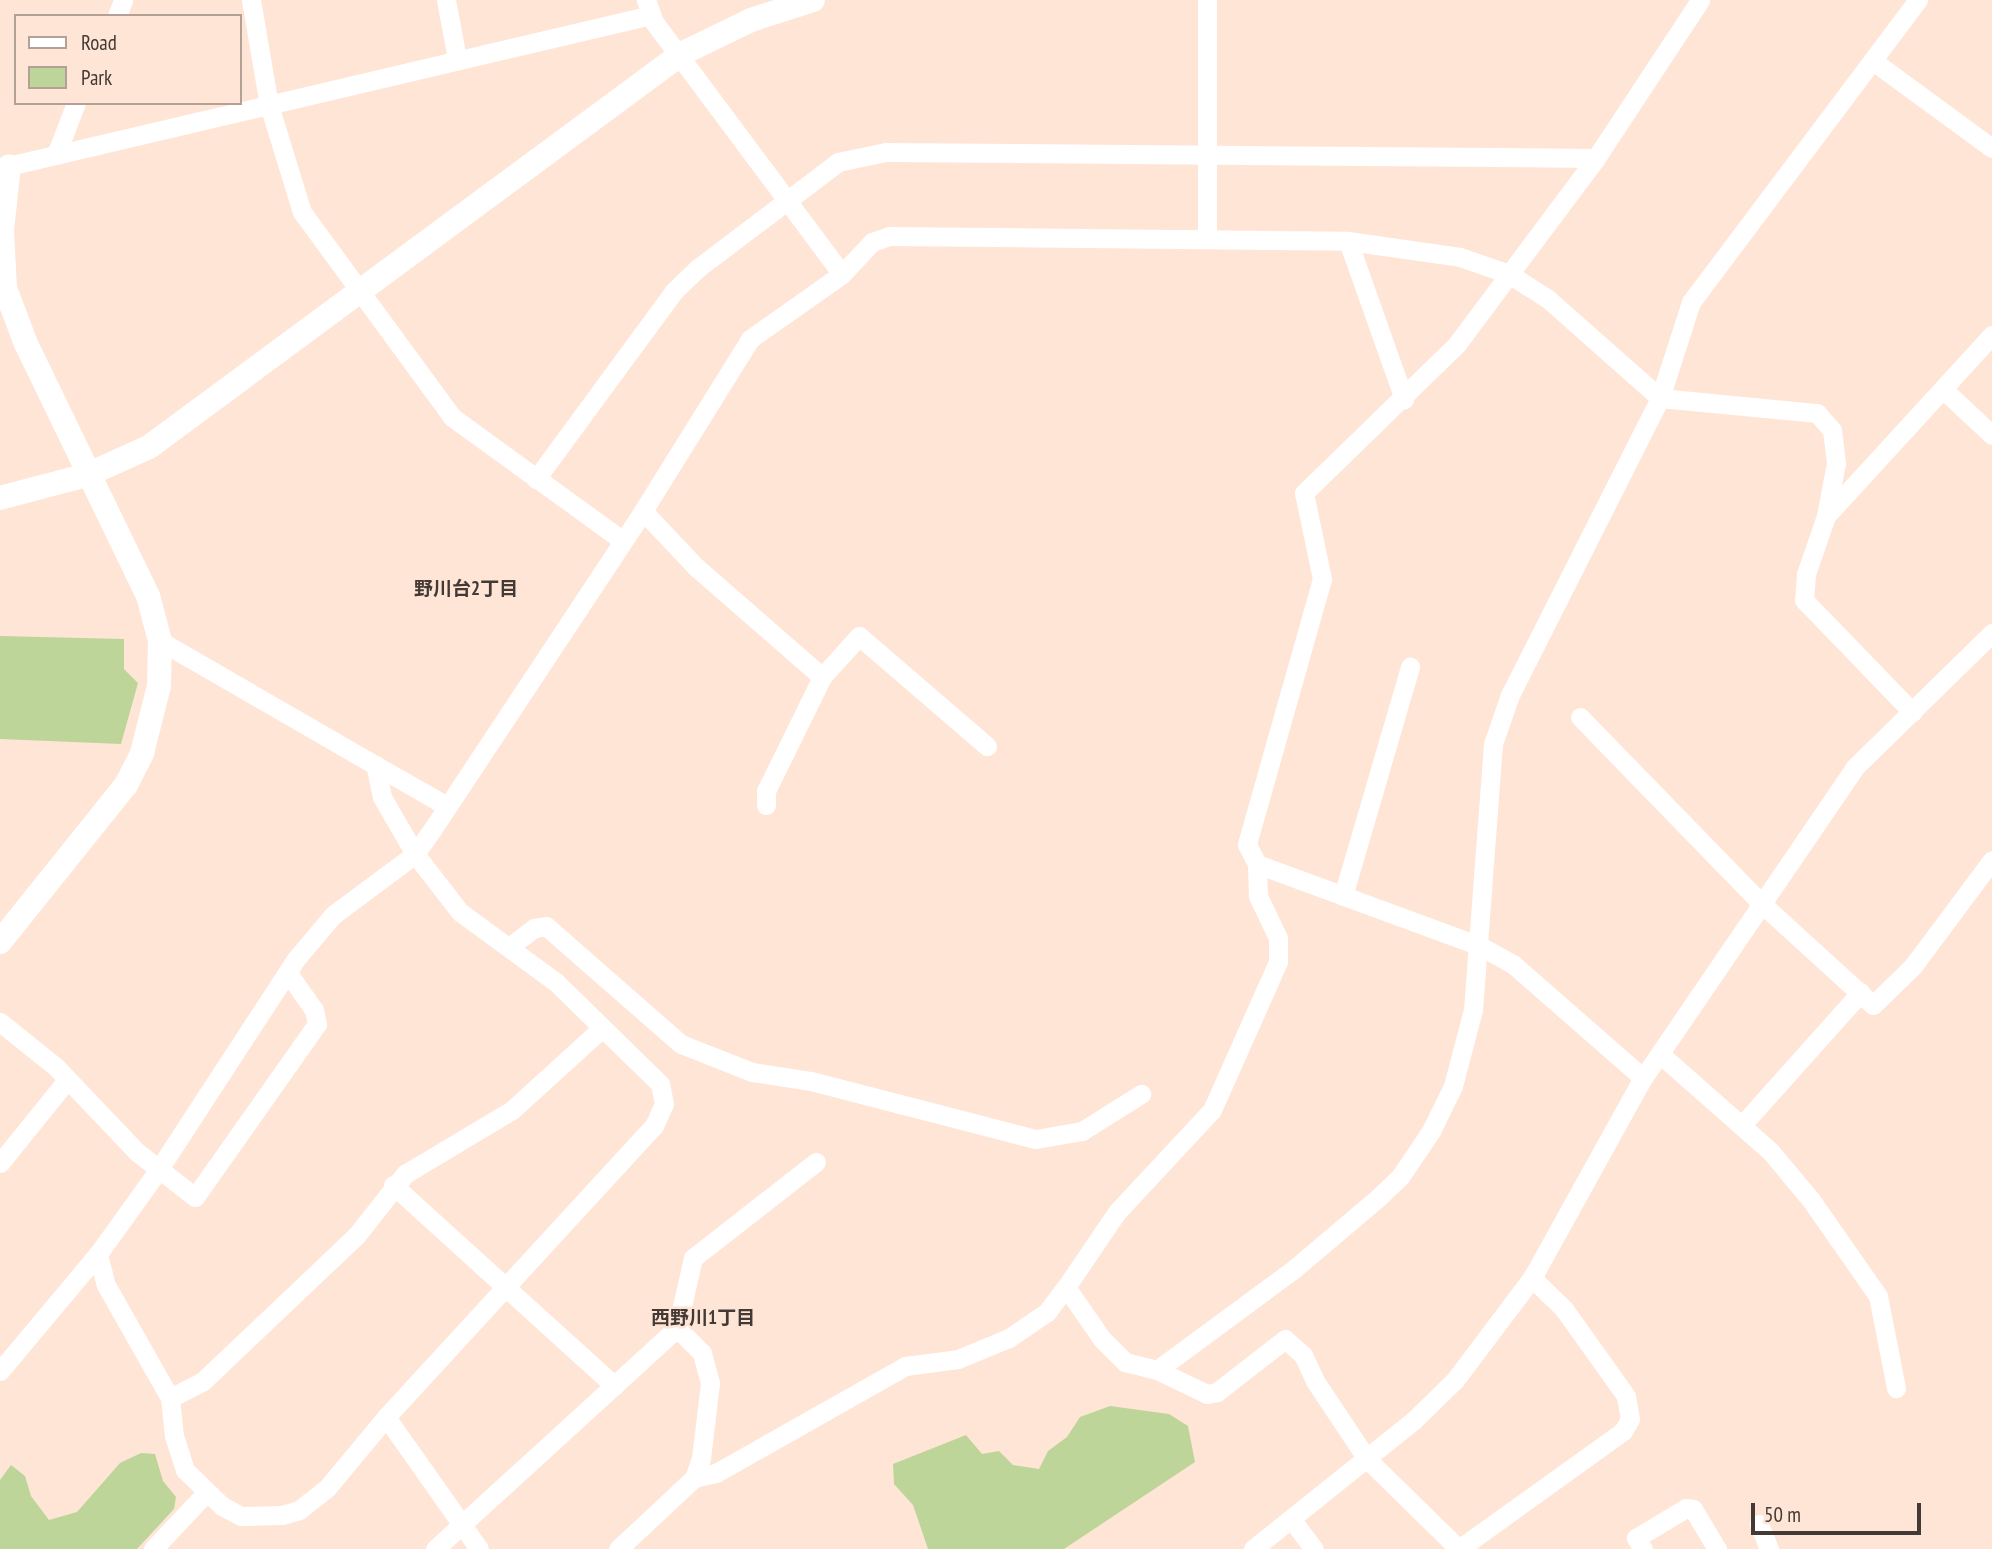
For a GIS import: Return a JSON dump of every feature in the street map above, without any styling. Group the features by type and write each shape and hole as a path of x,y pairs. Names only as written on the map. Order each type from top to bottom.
{"street":[{"path":"251,0 269,104 302,212 452,417 623,541"},
{"path":"446,0 457,59"},
{"path":"0,498 87,475 149,447 681,54 751,20 813,0"},
{"path":"1207,0 1207,236"},
{"path":"694,1478 716,1473 905,1366 958,1359 1009,1338 1047,1312 1117,1212 1212,1110 1232,1073 1278,962 1278,938 1258,896 1256,864 1247,844 1322,579 1304,493 1457,344 1596,158 1700,0"},
{"path":"1157,1370 1294,1269 1400,1177 1431,1130 1453,1086 1473,1010 1480,946 1493,744 1510,695 1660,398 1691,302 1918,0"},
{"path":"0,942 126,785 151,727 160,640 148,596 87,475 5,288 2,230 5,167 457,59 648,7 842,274"},
{"path":"1874,61 1992,148"},
{"path":"55,155 75,105"},
{"path":"536,479 674,291 838,162 886,152 1596,158"},
{"path":"0,1371 98,1254 159,1169 288,973 332,915 415,854 643,512 750,339 842,274 872,242 889,236 1207,236 1348,241 1461,257 1509,274 1548,299 1660,398 1817,413 1832,430 1835,446 1826,516 1806,574 1804,600 1912,712"},
{"path":"1348,241 1404,398"},
{"path":"1826,516 1945,391 1992,335"},
{"path":"1945,391 1992,435"},
{"path":"643,512 696,567 822,677"},
{"path":"1253,1549 1367,1459 1455,1380 1532,1279 1643,1078 1855,767 1992,633"},
{"path":"766,805 766,791 822,677 859,635 987,746"},
{"path":"160,640 447,806"},
{"path":"1343,895 1410,667"},
{"path":"1580,718 1762,904 1873,1005 1913,966 1992,860"},
{"path":"98,1254 106,1285 170,1398 179,1454 185,1470 206,1493 241,1516 299,1510 327,1488 386,1417 654,1126 664,1104 660,1084 557,983 460,912 415,854 382,797 375,765"},
{"path":"1256,864 1480,946 1514,965 1643,1078"},
{"path":"509,947 534,928 545,926 681,1044 752,1072 811,1081 862,1098 1036,1139 1082,1131 1141,1094"},
{"path":"0,1022 67,1080 159,1169 195,1197 317,1024 314,1010 288,973"},
{"path":"1742,1125 1861,992"},
{"path":"170,1398 203,1381 356,1236 393,1185 512,1110 602,1028"},
{"path":"1660,1054 1742,1125 1811,1200 1878,1297 1896,1388"},
{"path":"0,1163 67,1080"},
{"path":"435,1549 463,1527 677,1328 693,1258 816,1162"},
{"path":"393,1185 615,1386"},
{"path":"1066,1287 1102,1339 1125,1362 1157,1370 1207,1394 1217,1392 1285,1339 1303,1355 1315,1381 1367,1459 1459,1549 1623,1432 1630,1419 1626,1396 1564,1309 1532,1279"},
{"path":"618,1549 694,1478 701,1458 710,1383 702,1353 677,1328"},
{"path":"386,1417 479,1549"},
{"path":"153,1549 206,1493"},
{"path":"1643,1549 1636,1538 1686,1508 1693,1509 1717,1549"},
{"path":"1292,1520 1314,1549"},
{"path":"1759,1524 1769,1549"}],"green space":[{"path":"0,636 124,639 124,669 138,683 121,744 0,739"},
{"path":"1110,1406 1169,1414 1188,1426 1195,1462 1064,1549 928,1549 913,1505 894,1484 893,1464 966,1435 982,1454 999,1451 1013,1465 1039,1469 1048,1451 1067,1437 1080,1417"},
{"path":"141,1453 155,1454 163,1481 176,1497 174,1509 137,1549 0,1549 0,1480 11,1465 25,1476 31,1496 49,1520 77,1512 120,1463"}],"district":[{"name":"野川台2丁目","path":"466,589"},
{"name":"西野川1丁目","path":"703,1318"}]}
